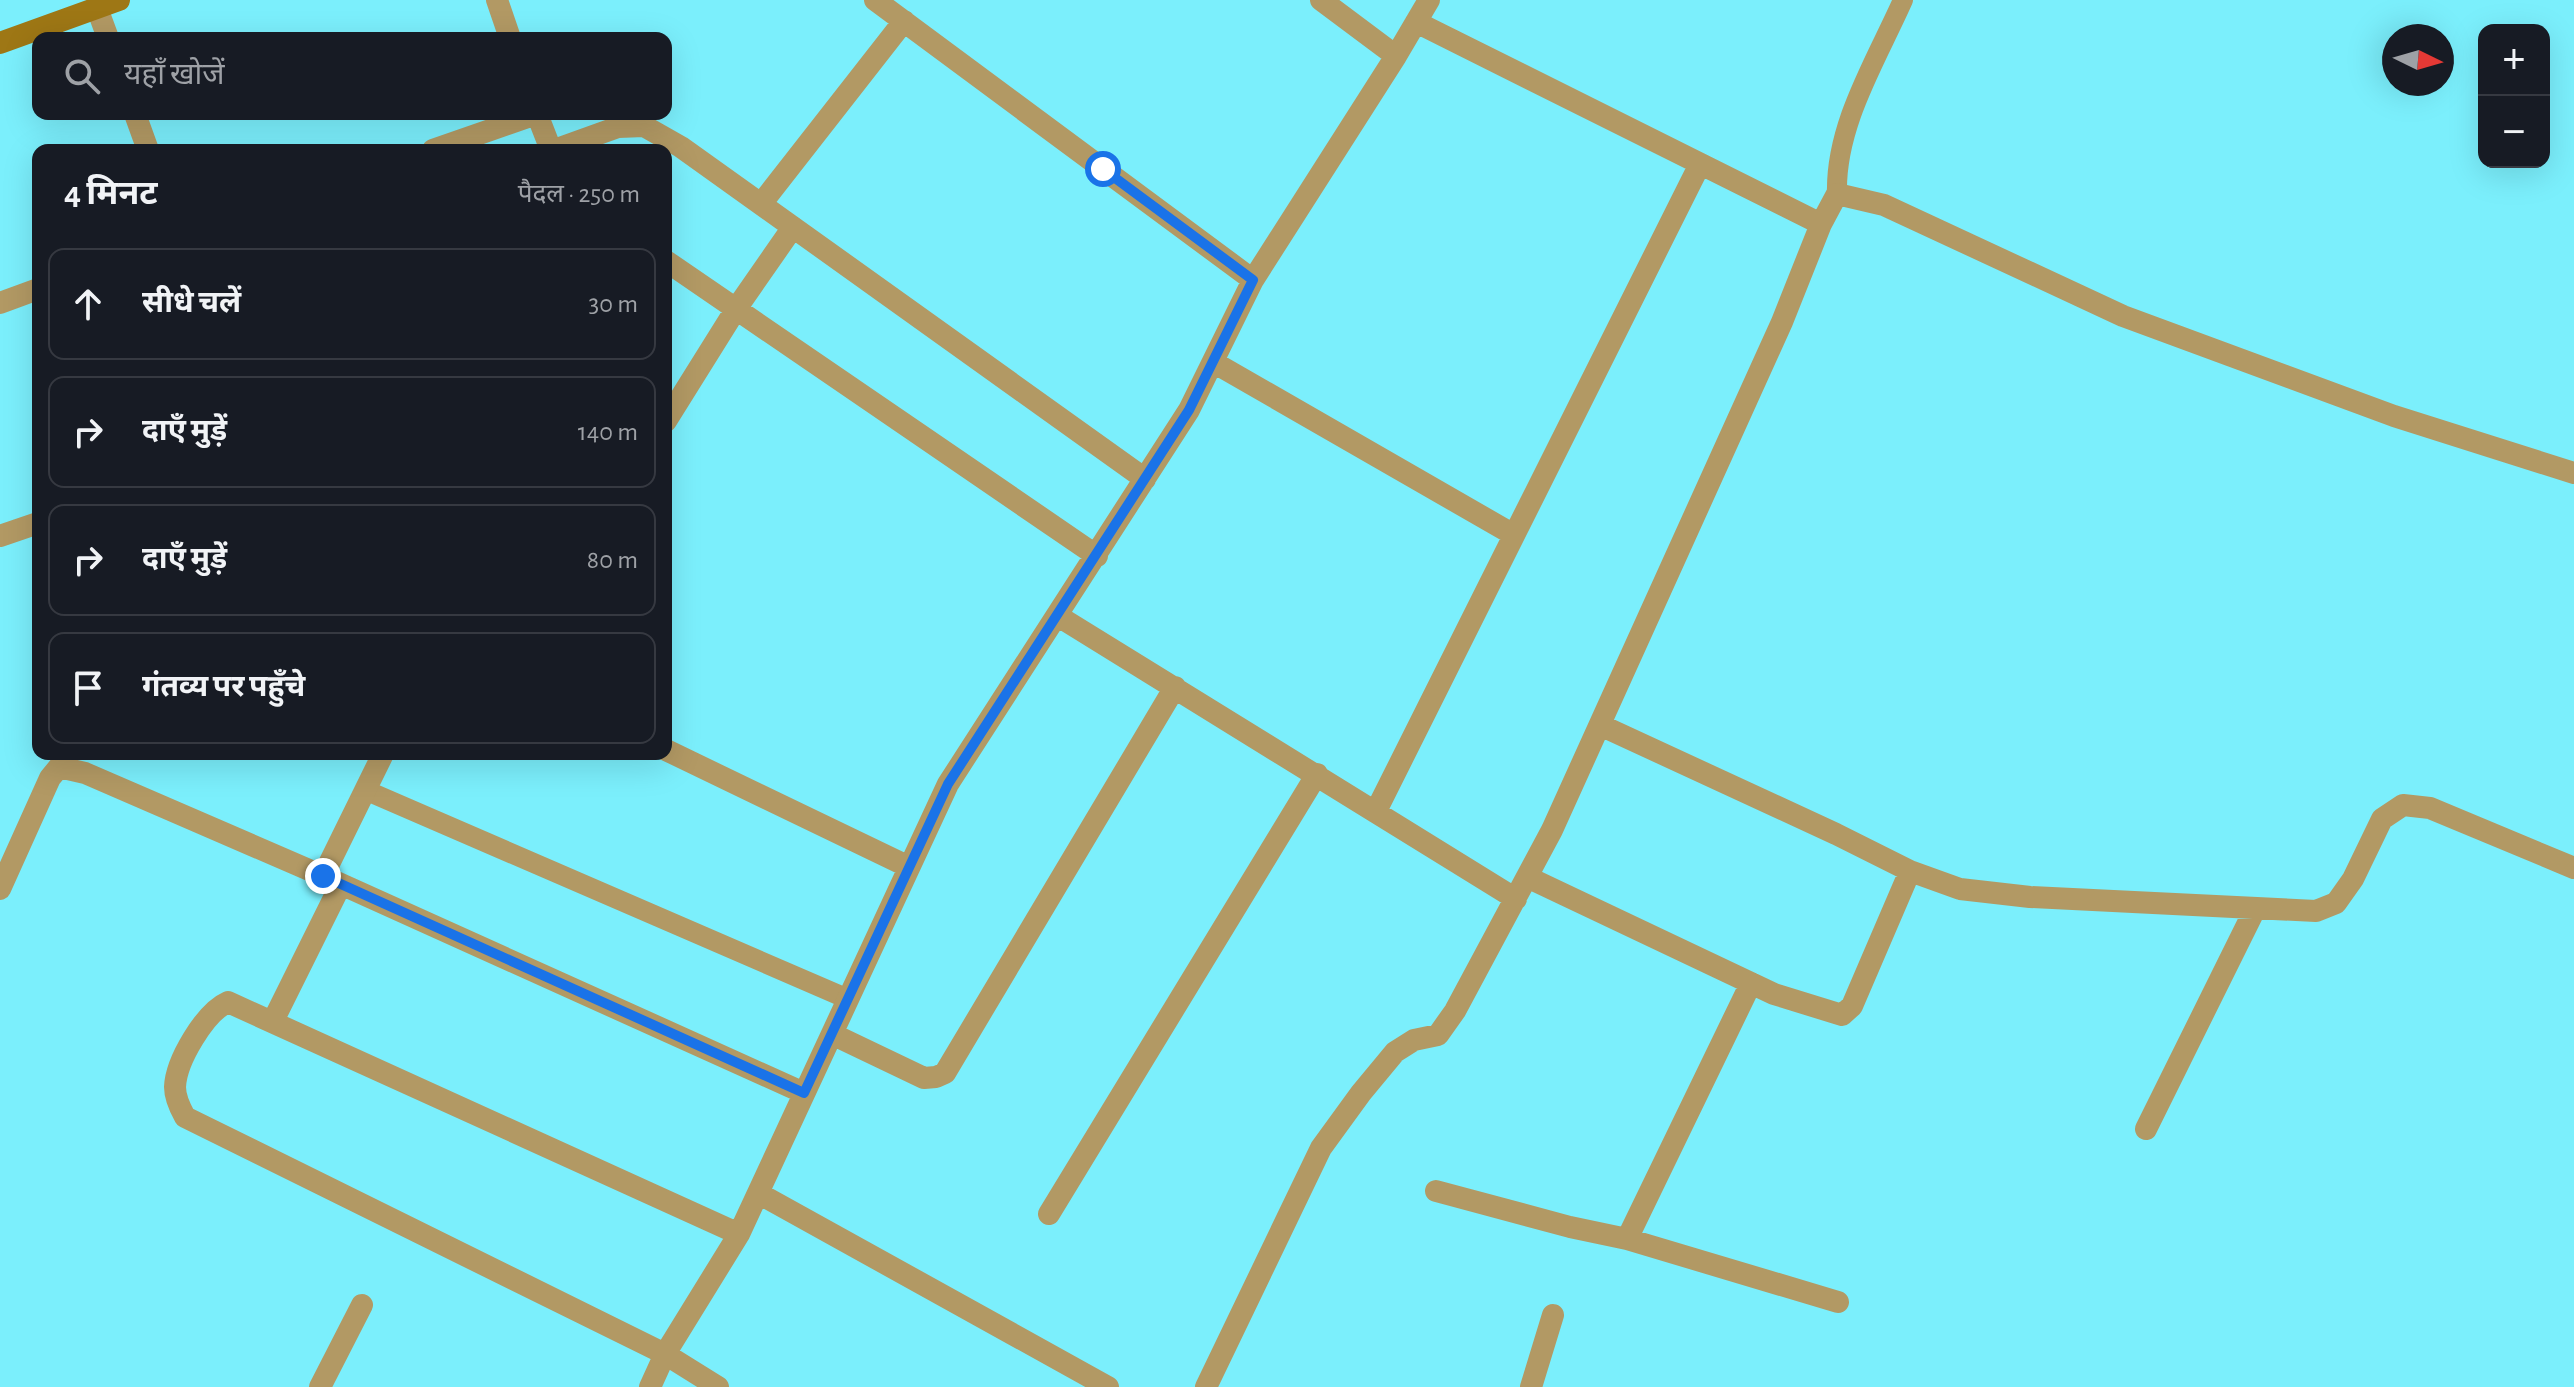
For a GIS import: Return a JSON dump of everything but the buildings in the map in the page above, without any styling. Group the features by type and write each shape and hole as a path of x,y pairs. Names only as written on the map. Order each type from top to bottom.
{"main road":[{"path":"0,43 119,0"}],"street":[{"path":"497,0 508,32"},
{"path":"875,0 1253,280"},
{"path":"1321,0 1396,56"},
{"path":"650,1387 665,1354 739,1234 948,784 1189,410 1253,280 1429,0"},
{"path":"97,8 106,32"},
{"path":"761,204 904,21"},
{"path":"1416,22 1821,224"},
{"path":"137,120 146,144"},
{"path":"450,144 519,120"},
{"path":"539,120 549,144"},
{"path":"569,144 618,127 644,126 681,147 1145,479"},
{"path":"1376,811 1700,164"},
{"path":"1206,1387 1321,1148 1395,1052 1414,1040 1438,1035 1455,1011 1516,899 1552,830 1600,725 1837,194 1884,205 2123,316 2394,416 2574,473"},
{"path":"672,411 736,309 793,227"},
{"path":"672,265 1097,556"},
{"path":"0,303 32,291"},
{"path":"1213,362 1514,535"},
{"path":"0,536 32,525"},
{"path":"1058,616 1516,899"},
{"path":"832,1034 924,1078 945,1073 1175,687"},
{"path":"1600,725 1910,871 1960,889 2030,897 2316,911 2336,903 2353,879 2382,819 2403,805 2430,808 2574,868"},
{"path":"672,753 909,867"},
{"path":"273,1021 332,880 365,790 380,760"},
{"path":"0,889 50,778 59,767 85,773 332,880 804,1093"},
{"path":"1049,1214 1317,774"},
{"path":"1527,877 1774,994 1842,1015 1852,1006 1910,871"},
{"path":"2146,1129 2255,909"},
{"path":"1627,1239 1751,983"},
{"path":"718,1387 665,1354 185,1117 175,1088 179,1067 197,1034 217,1007 228,1002 739,1234"},
{"path":"1436,1191 1627,1239 1838,1302"},
{"path":"758,1193 1108,1387"},
{"path":"320,1387 362,1305"},
{"path":"1531,1387 1553,1315"}],"lane":[{"path":"1837,194 1836,169 1847,125 1903,0"},
{"path":"365,790 848,999"}],"route":[{"path":"323,876 804,1093 948,784 1189,410 1253,280 1103,169"}]}
